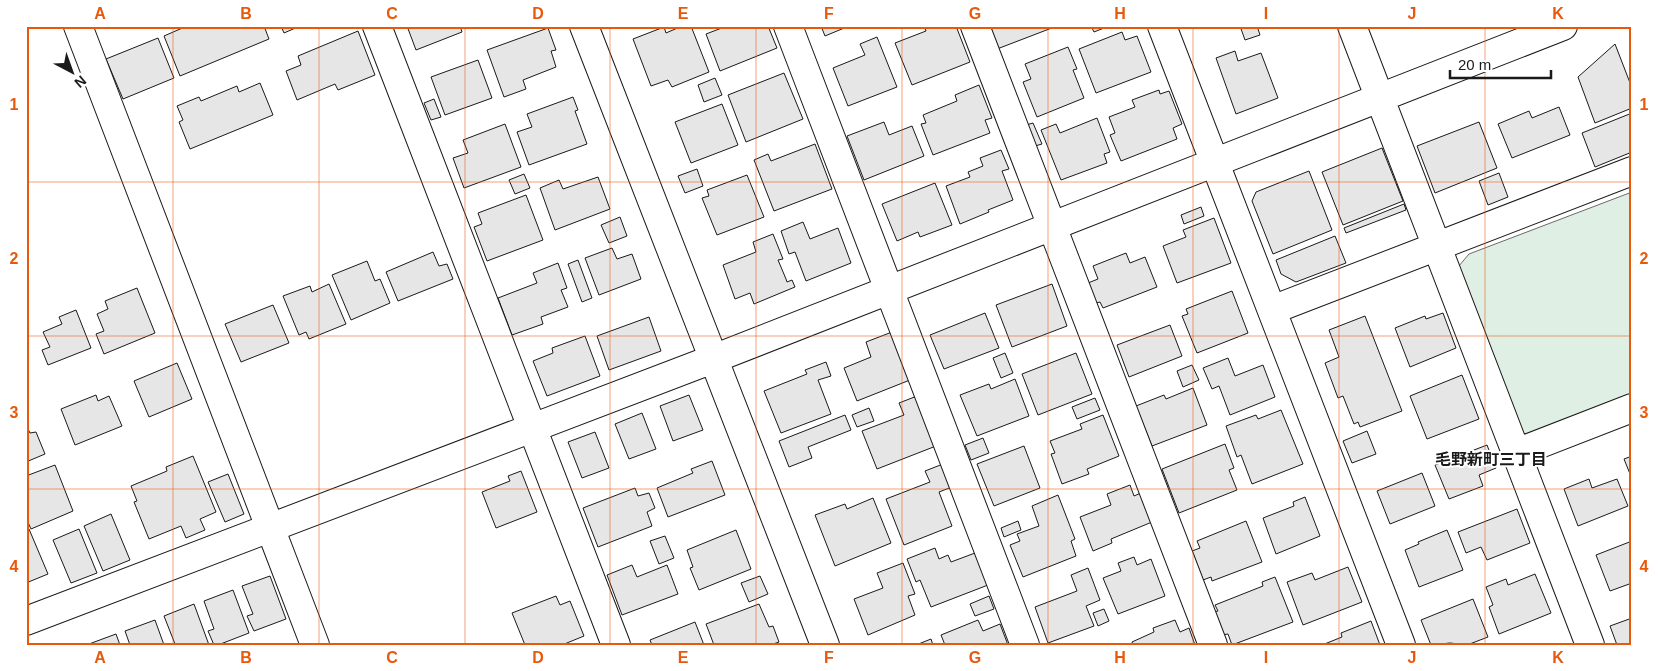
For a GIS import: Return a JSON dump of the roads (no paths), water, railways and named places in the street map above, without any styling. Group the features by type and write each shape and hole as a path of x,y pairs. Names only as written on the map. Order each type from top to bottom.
{"street":[{"path":"78,26 315,645"},
{"path":"377,26 616,645"},
{"path":"584,26 825,645"},
{"path":"788,26 1025,645"},
{"path":"974,26 1213,645"},
{"path":"1162,26 1401,645"},
{"path":"1352,26 1590,645"},
{"path":"26,621 889,291 1563,26"},
{"path":"1272,310 1632,172"},
{"path":"1516,453 1632,408"}],"district":[{"name":"毛野新町三丁目","path":"1491,459"}]}
